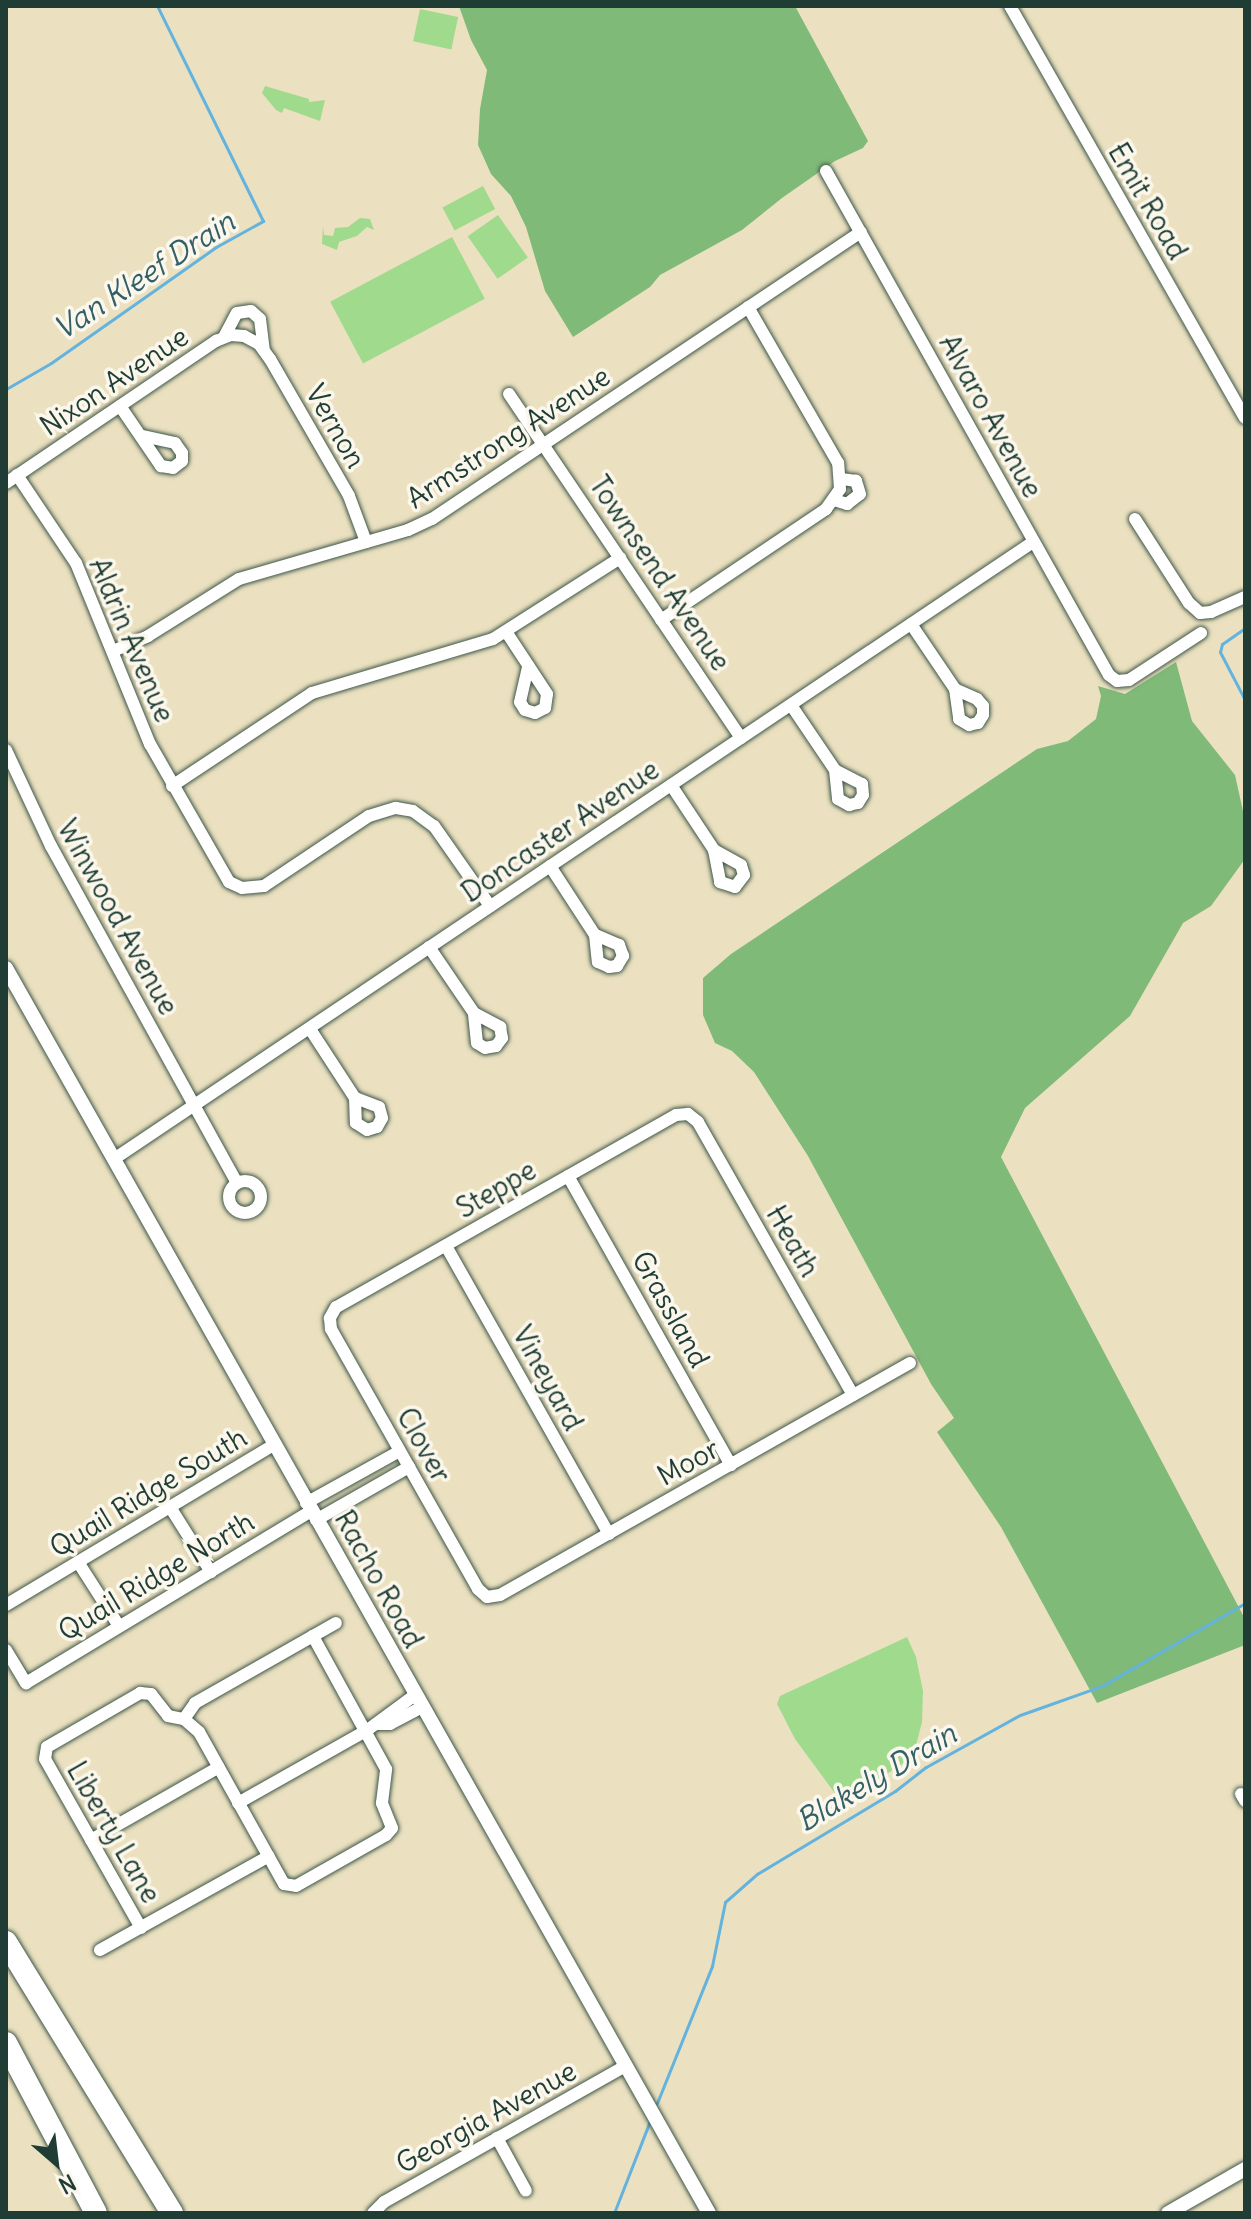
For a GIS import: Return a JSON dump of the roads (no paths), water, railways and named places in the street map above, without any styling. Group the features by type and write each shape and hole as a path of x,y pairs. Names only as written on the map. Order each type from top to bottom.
{"highway":[{"path":"6,1942 172,2213"},
{"path":"6,2043 96,2213"}],"street":[{"name":"Emit Road","path":"1010,6 1245,418"},
{"name":"Alvaro Avenue","path":"826,171 1109,675 1117,681 1129,680 1201,633"},
{"name":"Armstrong Avenue","path":"113,651 148,636 239,579 432,519 541,440 861,232"},
{"path":"661,620 834,500 841,479 838,463 748,307"},
{"path":"224,337 237,313 251,311 260,319 264,350"},
{"name":"Nixon Avenue","path":"6,483 224,337 253,340"},
{"name":"Vernon","path":"253,340 264,350 349,496 366,542"},
{"name":"Townsend Avenue","path":"509,394 741,738"},
{"path":"120,406 141,436"},
{"name":"Aldrin Avenue","path":"17,475 76,563 137,717 220,872 237,886 264,886 369,816 396,808 413,811 434,826 490,906"},
{"path":"834,500 847,504 860,494 856,481 841,479"},
{"path":"1135,519 1189,603 1200,613 1211,612 1245,597"},
{"name":"Doncaster Avenue","path":"114,1159 1033,542"},
{"path":"172,786 312,693 507,633 620,558"},
{"path":"911,624 955,689"},
{"path":"507,633 528,666"},
{"path":"791,705 835,770"},
{"name":"Winwood Avenue","path":"6,750 44,834 237,1183"},
{"path":"671,785 714,850"},
{"path":"550,866 595,935"},
{"path":"429,947 474,1013"},
{"name":"Racho Road","path":"6,968 709,2213"},
{"path":"310,1029 355,1098"},
{"name":"Steppe","path":"331,1313 676,1115 688,1114"},
{"name":"Heath","path":"688,1114 698,1122 853,1395"},
{"name":"Grassland","path":"568,1176 731,1465"},
{"name":"Vineyard","path":"446,1246 609,1534"},
{"name":"Clover","path":"331,1313 331,1329 478,1589 487,1597"},
{"name":"Moor","path":"487,1597 500,1595 910,1363"},
{"name":"Quail Ridge South","path":"6,1605 273,1445"},
{"path":"311,1512 400,1451"},
{"path":"311,1512 409,1467"},
{"path":"170,1507 211,1572"},
{"name":"Quail Ridge North","path":"6,1650 26,1683 311,1512"},
{"path":"78,1562 119,1626"},
{"path":"313,1636 371,1728 387,1776 382,1803 392,1828 386,1835 288,1887 199,1732 184,1719 195,1703 313,1636 336,1623"},
{"name":"Liberty Lane","path":"141,1928 45,1759 45,1751 51,1744 140,1693 151,1694 168,1716 184,1719"},
{"path":"238,1803 371,1728 390,1724 418,1701"},
{"path":"91,1840 219,1767"},
{"path":"100,1950 269,1856"},
{"name":"Georgia Avenue","path":"373,2213 384,2202 625,2066"},
{"path":"497,2138 526,2191"},
{"path":"1168,2213 1245,2169"}],"waterway":[{"name":"Van Kleef Drain","path":"6,389 51,363 216,247 263,221 157,6"},
{"path":"1245,628 1222,644 1220,652 1245,700"},
{"name":"Blakely Drain","path":"657,2103 712,1966 725,1902 757,1874 895,1791 926,1767 1020,1715 1102,1686 1245,1603"},
{"name":"Blakely Drain","path":"614,2213 649,2123"}]}
